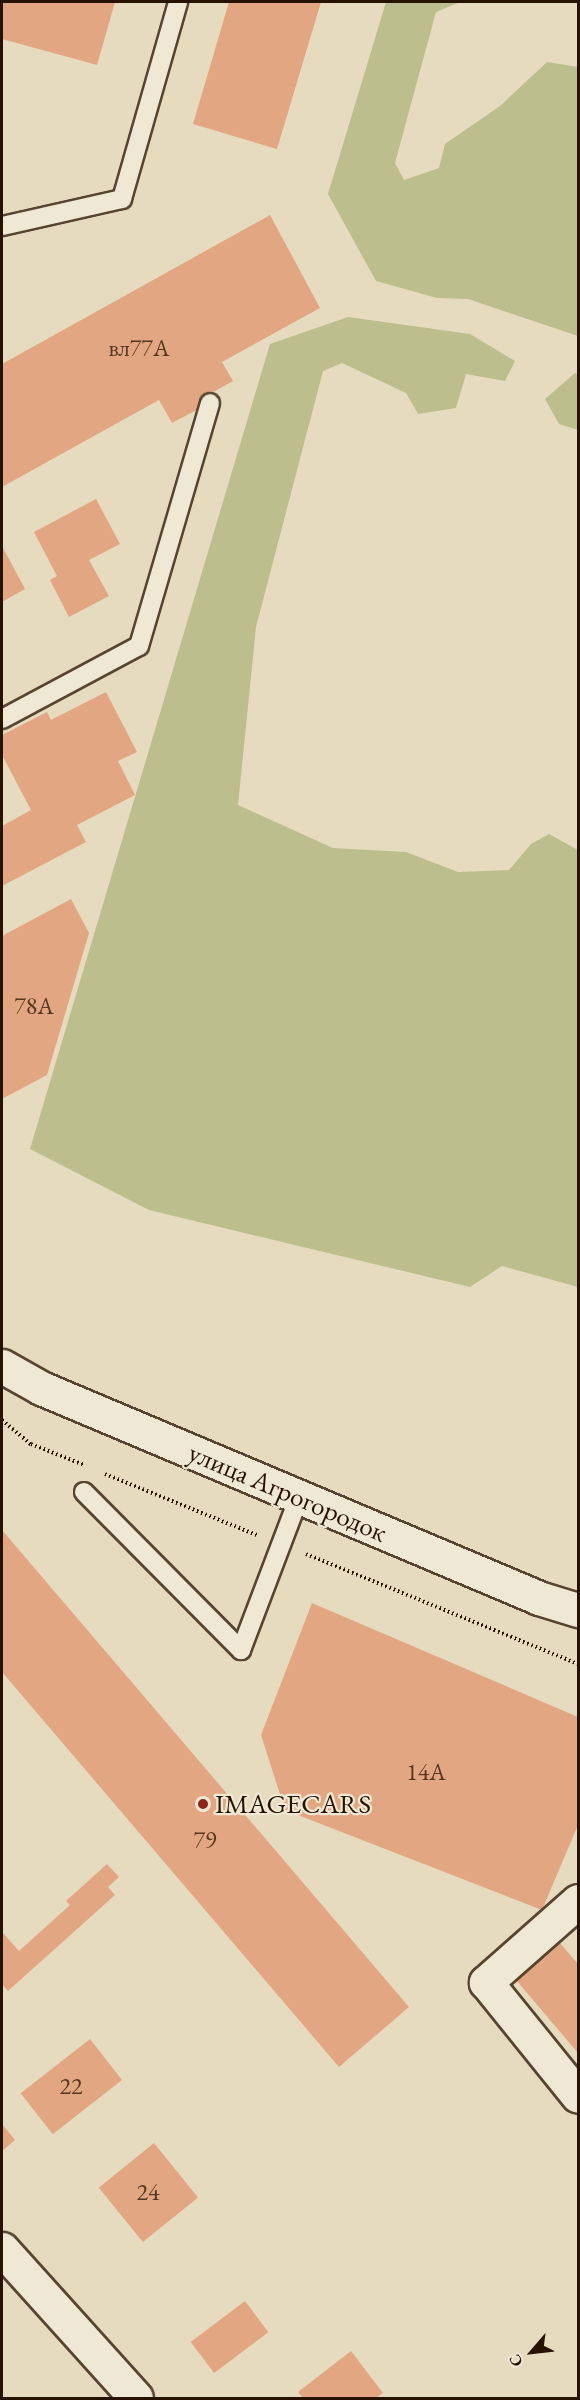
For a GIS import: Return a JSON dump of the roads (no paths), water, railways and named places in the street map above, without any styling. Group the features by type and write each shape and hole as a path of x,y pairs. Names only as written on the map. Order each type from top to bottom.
{"street":[{"name":"улица Агрогородок","path":"2,1366 41,1388 539,1598 579,1610"},
{"path":"579,1901 486,1982 579,2096"},
{"path":"2,2249 136,2398"}],"lane":[{"path":"2,226 122,199 178,2"},
{"path":"2,719 139,646 210,403"},
{"path":"84,1492 241,1650 299,1497"}],"place":[{"name":"IMAGECARS","path":"203,1804"}]}
